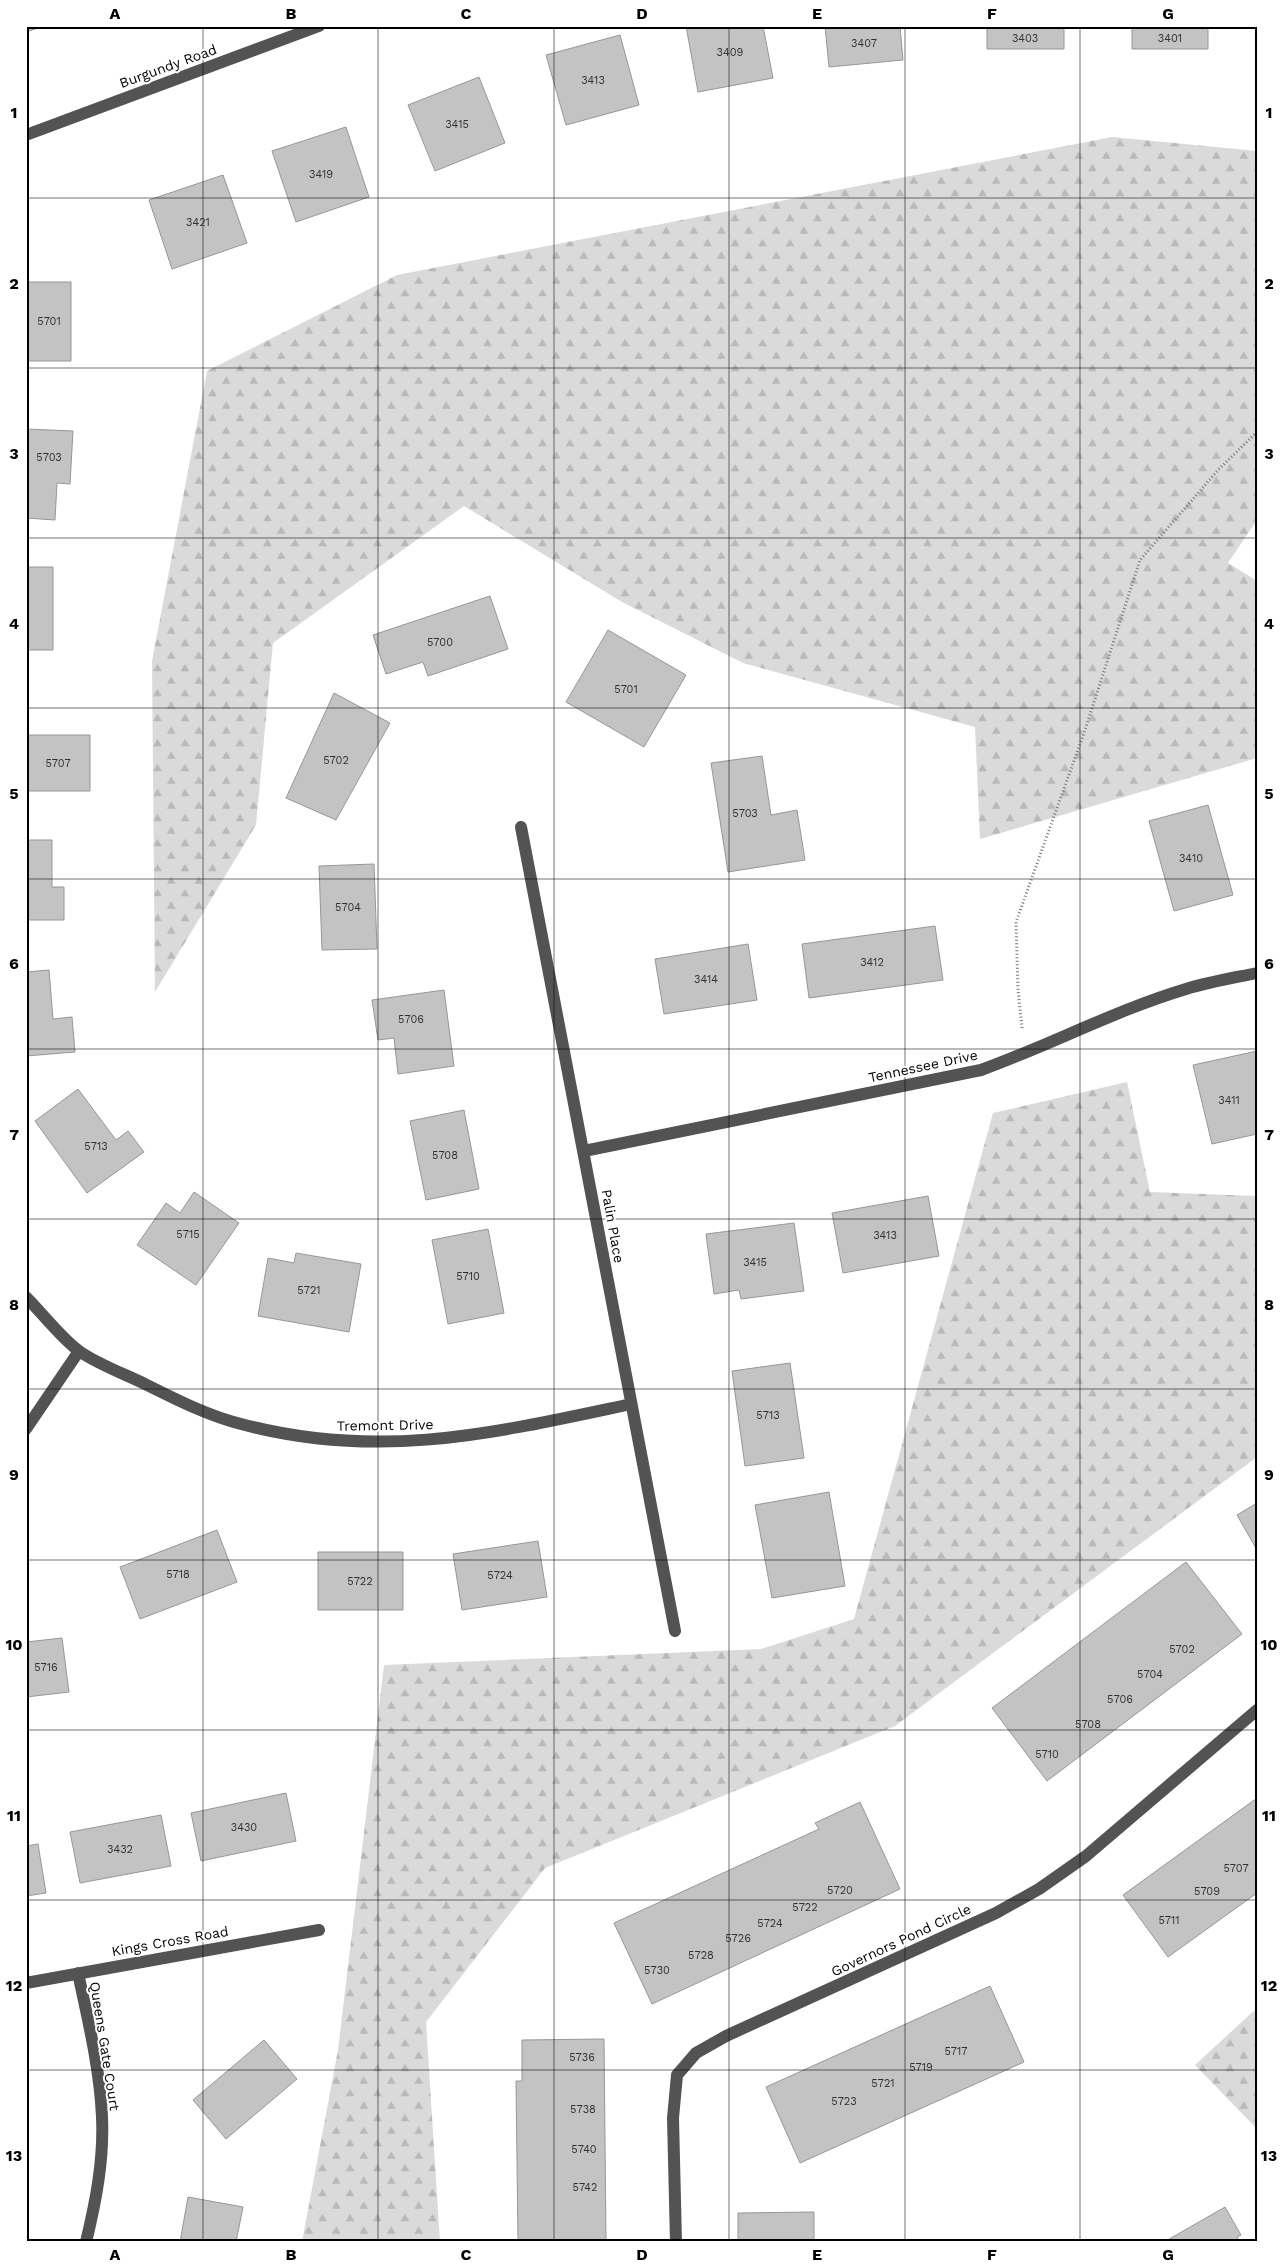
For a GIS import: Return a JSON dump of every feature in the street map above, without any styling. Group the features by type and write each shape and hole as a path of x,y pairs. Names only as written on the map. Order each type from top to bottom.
{"street":[{"name":"Burgundy Road","path":"26,135 319,26"},
{"name":"Palin Place","path":"521,827 675,1631"},
{"name":"Tennessee Drive","path":"584,1151 981,1070 1029,1052 1074,1031 1186,988 1257,973"},
{"name":"Tremont Drive","path":"26,1297 79,1351 183,1402 240,1424 304,1438 362,1443 420,1442 497,1432 631,1404"},
{"path":"26,1428 79,1351"},
{"name":"Governors Pond Circle","path":"676,2242 673,2118 677,2074 696,2053 726,2036 996,1913 1039,1889 1086,1856 1257,1710"},
{"name":"Kings Cross Road","path":"26,1983 319,1930"},
{"name":"Queens Gate Court","path":"78,1973 92,2041 102,2116 102,2157 96,2201 86,2242"}],"path":[{"path":"1029,1052 1020,1020 1016,922 1084,733 1140,560 1219,469 1257,432"}],"green space":[{"path":"1112,137 1257,151 1257,520 1228,563 1257,581 1257,758 980,839 975,727 743,663 622,602 464,506 273,643 256,825 155,992 152,661 207,371 397,275"},
{"path":"1127,1082 1150,1192 1257,1196 1257,1457 895,1726 545,1868 426,2022 440,2242 302,2242 338,2050 384,1665 761,1649 854,1619 993,1113"},
{"path":"1257,2008 1257,2129 1195,2065"}],"building":[{"path":"26,26 38,26 38,28 26,32"},
{"path":"686,26 763,26 773,78 698,92"},
{"path":"825,26 900,26 903,60 829,67"},
{"path":"987,26 1064,26 1064,49 987,49"},
{"path":"1132,26 1208,26 1208,49 1132,49"},
{"path":"620,35 639,105 566,125 546,55"},
{"path":"479,77 505,143 435,171 408,105"},
{"path":"346,127 369,197 296,222 272,151"},
{"path":"223,175 247,243 172,269 149,200"},
{"path":"26,282 71,282 71,361 26,361"},
{"path":"26,429 73,431 70,484 57,483 55,520 26,518"},
{"path":"26,567 53,567 53,650 26,650"},
{"path":"490,596 508,649 428,676 423,662 386,674 373,635"},
{"path":"608,630 686,675 644,747 566,702"},
{"path":"334,693 390,723 336,820 286,798"},
{"path":"26,735 90,735 90,791 26,791"},
{"path":"762,756 771,815 797,810 805,860 728,872 711,763"},
{"path":"1208,805 1233,895 1174,911 1149,821"},
{"path":"26,840 52,840 52,887 64,887 64,920 26,920"},
{"path":"374,864 377,949 322,950 319,866"},
{"path":"935,926 943,980 809,998 802,944"},
{"path":"748,944 757,1000 664,1014 655,959"},
{"path":"49,970 53,1019 72,1017 75,1052 26,1056 26,972"},
{"path":"444,990 454,1066 398,1074 394,1038 378,1040 372,1000"},
{"path":"1257,1051 1257,1134 1212,1144 1193,1065"},
{"path":"78,1089 116,1140 128,1131 144,1152 87,1193 35,1121"},
{"path":"464,1110 479,1189 426,1200 410,1121"},
{"path":"194,1192 239,1223 196,1285 137,1245 166,1203 180,1213"},
{"path":"928,1196 939,1256 843,1273 832,1213"},
{"path":"794,1223 804,1291 741,1299 739,1290 714,1294 706,1234"},
{"path":"488,1229 504,1313 448,1324 432,1240"},
{"path":"296,1253 361,1264 349,1332 258,1316 268,1258 294,1263"},
{"path":"790,1363 804,1458 745,1466 732,1371"},
{"path":"829,1492 845,1586 772,1598 755,1505"},
{"path":"1257,1503 1257,1550 1237,1515"},
{"path":"217,1530 237,1582 140,1619 120,1567"},
{"path":"538,1541 547,1597 462,1610 453,1554"},
{"path":"318,1552 403,1552 403,1610 318,1610"},
{"path":"1186,1562 1242,1634 1047,1781 992,1708"},
{"path":"62,1638 69,1692 26,1697 26,1642"},
{"path":"286,1793 296,1841 201,1861 191,1813"},
{"path":"1257,1798 1257,1893 1168,1957 1123,1895"},
{"path":"860,1802 900,1889 652,2004 614,1923 819,1829 815,1823"},
{"path":"161,1815 171,1866 80,1883 70,1832"},
{"path":"38,1844 46,1893 26,1896 26,1846"},
{"path":"990,1986 1024,2062 800,2163 766,2087"},
{"path":"604,2039 606,2242 518,2242 516,2081 522,2081 522,2040"},
{"path":"264,2040 297,2079 226,2139 193,2100"},
{"path":"188,2197 243,2207 236,2242 180,2242"},
{"path":"1225,2207 1241,2235 1237,2237 1240,2242 1164,2242"},
{"path":"814,2212 814,2242 738,2242 738,2213"}]}
